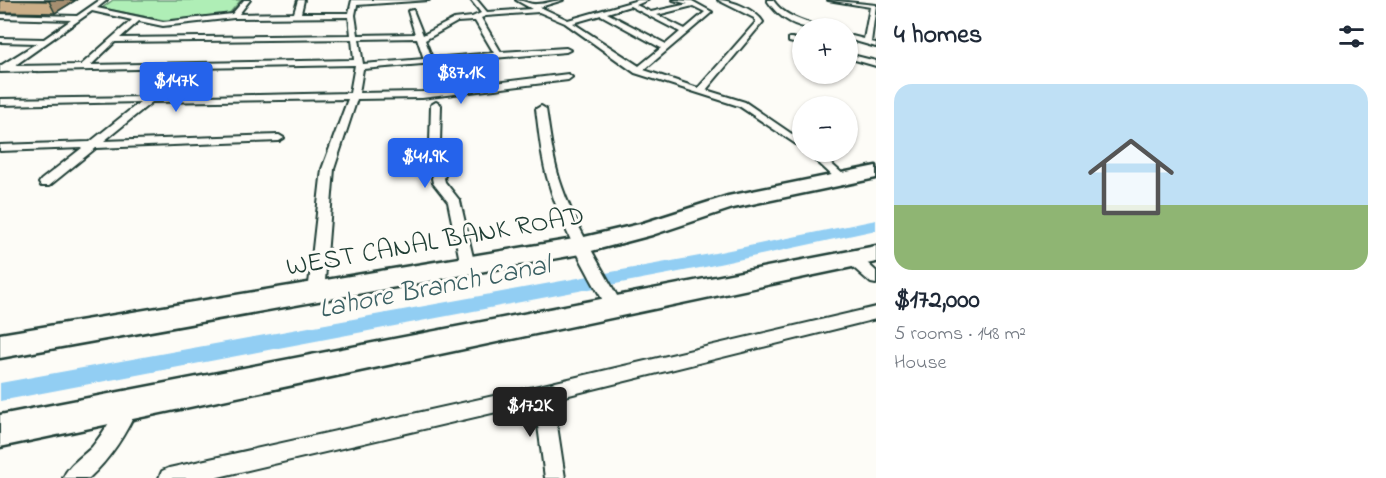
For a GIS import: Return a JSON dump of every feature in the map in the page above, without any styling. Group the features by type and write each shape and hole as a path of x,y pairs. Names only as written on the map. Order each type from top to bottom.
{"highway":[{"name":"WEST CANAL BANK ROAD","path":"0,346 468,266 585,254 644,230 728,201 876,172"},
{"path":"0,431 610,299 864,256"}],"street":[{"path":"3,69 104,0"},
{"path":"234,16 247,0"},
{"path":"297,16 301,0"},
{"path":"316,293 328,169 355,91 358,65 352,15 355,2 426,0"},
{"path":"474,0 499,55"},
{"path":"519,0 567,22 638,71 742,104 792,138"},
{"path":"113,40 421,37 453,21 537,8 560,0"},
{"path":"567,22 645,0"},
{"path":"638,71 709,12 692,3 676,0"},
{"path":"770,0 776,10 792,21"},
{"path":"831,0 873,4 874,28 870,40 876,45"},
{"path":"651,14 692,3 723,1 757,17 760,22 700,91"},
{"path":"630,4 686,32"},
{"path":"92,9 163,24 234,16 352,15"},
{"path":"411,11 429,62"},
{"path":"601,12 666,48"},
{"path":"0,16 77,18"},
{"path":"82,68 136,20"},
{"path":"0,40 46,41"},
{"path":"3,69 193,65 358,65 429,62 566,50"},
{"path":"858,59 876,64"},
{"path":"45,183 193,65"},
{"path":"0,102 422,95 568,77"},
{"path":"436,105 435,142 445,161 438,178 439,183 454,201 468,266"},
{"path":"541,109 549,159 558,195 585,254 610,299"},
{"path":"0,148 279,138"},
{"path":"823,162 841,178"},
{"path":"864,256 876,279"},
{"path":"169,478 543,393 876,313"},
{"path":"543,393 555,478"},
{"path":"73,478 92,463 105,448 130,403"}],"green space":[{"path":"113,0 241,0 227,16 168,21 102,8"}],"building":[{"path":"0,0 51,0 49,1"}],"waterway":[{"name":"Lahore Branch Canal","path":"0,392 705,261 876,225"}]}
